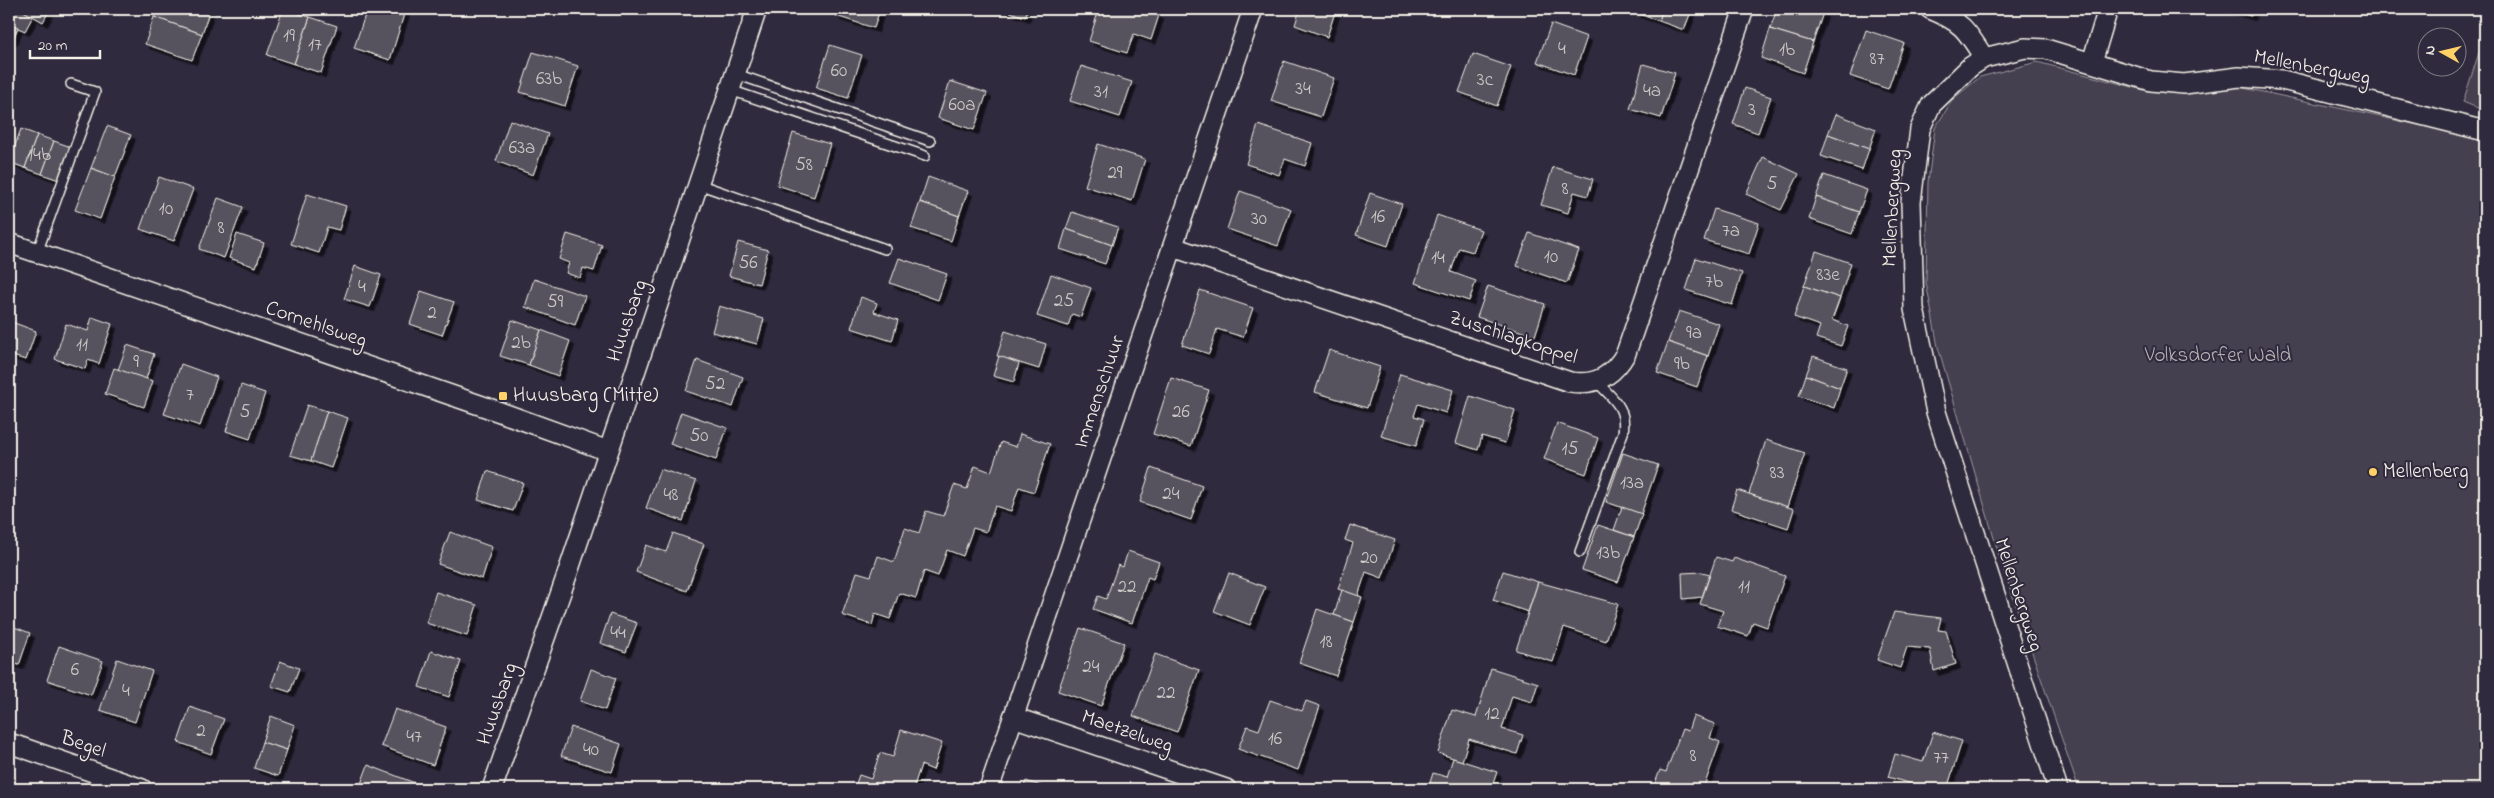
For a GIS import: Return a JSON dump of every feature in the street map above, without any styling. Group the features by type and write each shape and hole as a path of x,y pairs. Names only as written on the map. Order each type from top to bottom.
{"street":[{"name":"Huusbarg","path":"492,789 757,9"},
{"name":"Immenschuur","path":"989,789 1253,9"},
{"name":"Zuschlagkoppel","path":"1172,247 1570,382 1583,384 1597,382 1608,376 1619,366 1626,353 1744,9"},
{"path":"1930,9 1954,18 1966,30 1984,58"},
{"path":"2092,62 2108,9"},
{"name":"Mellenbergweg","path":"2058,789 1936,412 1914,309 1911,202 1920,129 1931,105 1970,67 1984,58 2025,48 2046,49 2151,81 2184,84 2239,76 2282,80 2485,132"},
{"name":"Cornehlsweg","path":"9,243 608,451"},
{"name":"Maetzelweg","path":"1013,717 1226,789"},
{"name":"Begel","path":"9,743 100,782 142,789"}],"lane":[{"path":"733,82 930,141"},
{"path":"733,82 924,156"},
{"path":"37,253 95,92 72,84"},
{"path":"698,184 885,249"},
{"path":"1580,552 1623,433 1625,420 1617,403 1597,382"}],"green space":[{"path":"2485,34 2485,111 2463,102"},
{"name":"Volksdorfer Wald","path":"2037,62 2144,90 2239,87 2485,139 2485,789 2079,789 2001,562 1938,347 1926,282 1928,182 1935,128 1953,99 1980,77"}],"building":[{"path":"9,9 20,9 33,16 25,31 9,24"},
{"path":"20,9 50,9 43,22"},
{"path":"157,9 210,9 202,34 154,17"},
{"path":"283,9 310,17 294,64 267,55"},
{"path":"367,9 397,9 405,11 390,60 354,48"},
{"path":"838,9 880,9 874,28 836,16"},
{"path":"1001,9 1028,9 1025,17"},
{"path":"1099,9 1139,9 1159,15 1151,40 1134,34 1127,53 1089,41"},
{"path":"1300,9 1336,9 1327,37 1295,25"},
{"path":"1637,9 1663,9 1659,21 1636,13"},
{"path":"1663,9 1692,9 1684,30 1659,21"},
{"path":"1777,9 1811,9 1823,13 1813,42 1770,29"},
{"path":"2226,9 2253,9 2251,16"},
{"path":"154,17 202,34 192,60 145,44"},
{"path":"310,17 337,26 321,73 294,64"},
{"path":"9,24 18,27 13,40 9,39"},
{"path":"1551,24 1587,37 1574,75 1537,62"},
{"path":"1770,29 1813,42 1803,73 1761,58"},
{"path":"1866,30 1904,43 1888,89 1850,76"},
{"path":"830,45 862,55 848,98 816,88"},
{"path":"533,52 578,66 565,106 520,92"},
{"path":"1473,54 1511,67 1497,106 1459,92"},
{"path":"1284,61 1334,78 1321,117 1271,101"},
{"path":"1643,64 1675,73 1661,118 1630,109"},
{"path":"1081,66 1132,82 1120,117 1070,101"},
{"path":"950,81 987,93 974,130 938,118"},
{"path":"1745,88 1771,97 1758,133 1733,124"},
{"path":"1836,114 1876,129 1869,149 1828,134"},
{"path":"510,120 548,134 533,175 496,161"},
{"path":"1258,125 1312,143 1305,166 1285,159 1279,175 1246,164"},
{"path":"107,126 131,135 115,177 91,168"},
{"path":"21,129 37,135 25,168 9,162"},
{"path":"793,133 830,144 814,197 777,185"},
{"path":"1828,134 1869,149 1862,170 1821,156"},
{"path":"37,135 54,141 42,174 25,168"},
{"path":"54,141 71,147 59,180 42,174"},
{"path":"1098,144 1145,159 1132,201 1085,186"},
{"path":"1763,157 1799,174 1781,210 1746,194"},
{"path":"1553,167 1593,179 1588,196 1574,192 1568,213 1541,205"},
{"path":"91,168 115,177 100,219 75,210"},
{"path":"1824,175 1867,190 1859,212 1816,197"},
{"path":"159,177 193,189 174,241 140,229"},
{"path":"928,177 968,191 959,216 920,202"},
{"path":"1240,191 1291,209 1278,246 1227,229"},
{"path":"1370,193 1402,204 1388,246 1356,235"},
{"path":"307,194 346,206 339,230 327,227 319,253 291,244"},
{"path":"1816,197 1859,212 1852,234 1809,219"},
{"path":"218,198 243,207 224,258 199,249"},
{"path":"920,202 959,216 951,241 911,228"},
{"path":"1714,209 1759,223 1749,254 1704,240"},
{"path":"1072,212 1118,227 1112,245 1066,229"},
{"path":"1437,215 1481,230 1473,252 1459,248 1451,272 1476,281 1469,301 1415,283"},
{"path":"1066,229 1112,245 1105,264 1060,249"},
{"path":"1529,233 1579,250 1567,283 1517,266"},
{"path":"237,234 264,243 256,267 229,258"},
{"path":"567,234 602,245 594,271 583,268 580,278 566,273 569,263 559,259"},
{"path":"738,242 768,250 759,284 729,276"},
{"path":"1816,251 1851,263 1840,298 1804,286"},
{"path":"899,258 947,274 938,300 890,283"},
{"path":"1696,258 1742,273 1732,305 1686,290"},
{"path":"355,266 381,275 370,307 344,299"},
{"path":"1051,274 1091,288 1081,317 1072,314 1068,326 1037,316"},
{"path":"534,279 585,296 575,325 525,307"},
{"path":"1488,286 1545,304 1535,336 1477,317"},
{"path":"1804,286 1840,298 1832,320 1848,326 1841,346 1816,338 1820,326 1794,317"},
{"path":"1200,290 1253,308 1243,337 1217,329 1209,354 1182,345"},
{"path":"421,291 454,302 442,335 410,324"},
{"path":"861,297 877,303 874,312 898,320 892,341 851,328"},
{"path":"719,306 764,319 757,344 712,332"},
{"path":"1679,311 1719,324 1708,356 1668,342"},
{"path":"92,317 112,324 99,364 88,360 85,369 55,359 66,324 88,331"},
{"path":"512,320 541,330 529,365 500,356"},
{"path":"9,321 36,331 26,360 9,355"},
{"path":"541,330 570,341 558,376 529,365"},
{"path":"1005,331 1046,344 1039,369 997,356"},
{"path":"1668,342 1708,356 1697,387 1657,373"},
{"path":"127,345 154,354 146,379 118,370"},
{"path":"1329,350 1380,367 1367,408 1315,392"},
{"path":"999,356 1019,363 1014,382 993,376"},
{"path":"1813,356 1847,368 1840,388 1806,375"},
{"path":"697,360 743,377 733,407 686,391"},
{"path":"181,364 217,377 200,426 164,414"},
{"path":"114,368 153,381 144,407 105,394"},
{"path":"1400,374 1453,390 1446,413 1418,404 1414,416 1424,419 1416,446 1381,436"},
{"path":"1806,375 1840,388 1834,408 1799,396"},
{"path":"1171,378 1209,390 1191,446 1153,434"},
{"path":"241,385 265,393 250,439 226,431"},
{"path":"1470,396 1515,410 1505,443 1482,436 1478,450 1456,443"},
{"path":"307,405 327,411 311,461 290,455"},
{"path":"327,411 348,418 331,468 311,461"},
{"path":"681,412 727,428 716,460 670,444"},
{"path":"1557,423 1598,438 1586,474 1544,459"},
{"path":"1020,434 1050,444 1034,492 1019,487 1011,511 995,506 986,532 973,528 963,556 947,550 938,576 924,571 916,598 899,593 890,619 875,614 872,625 842,615 857,572 871,576 878,556 894,562 905,528 919,533 926,511 943,516 954,485 967,489 975,466 991,472 1001,442 1016,447"},
{"path":"1766,440 1805,453 1787,507 1749,494"},
{"path":"1623,453 1658,465 1641,514 1606,502"},
{"path":"1151,468 1202,486 1191,520 1140,502"},
{"path":"660,469 696,481 683,521 646,508"},
{"path":"487,471 523,483 513,511 478,500"},
{"path":"1737,490 1794,509 1788,528 1731,509"},
{"path":"1622,507 1642,514 1634,537 1614,530"},
{"path":"1350,525 1395,540 1382,578 1366,572 1358,596 1338,589 1353,543 1345,540"},
{"path":"1598,525 1634,537 1618,582 1582,570"},
{"path":"450,532 492,547 482,579 438,564"},
{"path":"673,533 704,544 687,591 636,572 646,545 666,552"},
{"path":"1128,551 1159,562 1153,579 1148,577 1132,623 1093,609 1098,596 1106,599 1118,565 1123,567"},
{"path":"1716,557 1732,562 1734,558 1785,576 1767,627 1753,622 1748,636 1717,626 1723,611 1700,604"},
{"path":"1503,571 1538,582 1528,612 1493,600"},
{"path":"1702,572 1710,574 1702,597 1683,599 1682,573"},
{"path":"1229,573 1265,587 1250,625 1214,611"},
{"path":"1538,582 1618,604 1606,641 1564,627 1553,662 1516,650"},
{"path":"1342,590 1362,597 1354,622 1334,615"},
{"path":"436,592 477,605 467,636 426,623"},
{"path":"1317,609 1354,622 1336,676 1299,663"},
{"path":"1894,612 1941,618 1938,630 1946,631 1956,664 1934,671 1930,649 1907,647 1900,668 1877,660"},
{"path":"610,614 637,623 626,652 600,643"},
{"path":"9,625 30,633 19,665 9,662"},
{"path":"1080,628 1124,643 1101,706 1058,691"},
{"path":"59,646 103,661 91,695 47,680"},
{"path":"431,651 461,661 449,697 419,687"},
{"path":"1155,654 1199,670 1177,732 1133,716"},
{"path":"117,659 152,671 135,722 100,710"},
{"path":"280,661 299,668 290,692 271,686"},
{"path":"1491,668 1538,683 1532,702 1512,696 1502,729 1523,735 1517,754 1469,739 1462,761 1438,753 1452,710 1476,717"},
{"path":"591,669 616,678 605,710 580,701"},
{"path":"1270,700 1302,711 1306,701 1320,706 1298,770 1238,749 1247,726 1259,730"},
{"path":"190,707 224,719 211,754 178,742"},
{"path":"395,709 446,727 433,765 381,746"},
{"path":"271,716 295,725 287,750 262,742"},
{"path":"1693,716 1715,724 1710,738 1720,742 1703,789 1692,785 1690,789 1653,789 1660,770 1666,772 1682,729 1688,731"},
{"path":"571,727 621,744 612,772 561,756"},
{"path":"901,730 942,743 933,770 921,765 913,789 854,789 859,775 871,779 880,753 893,757"},
{"path":"1933,732 1962,741 1947,789 1928,789 1888,777 1895,754 1923,762"},
{"path":"262,742 287,750 278,776 254,768"},
{"path":"1453,758 1497,772 1491,789 1428,789 1433,773 1447,777"},
{"path":"368,765 420,785 419,789 359,789"},
{"path":"1026,781 1050,789 1023,789"}],"place":[{"name":"Huusbarg (Mitte)","path":"503,396"},
{"name":"Mellenberg","path":"2373,472"}]}
